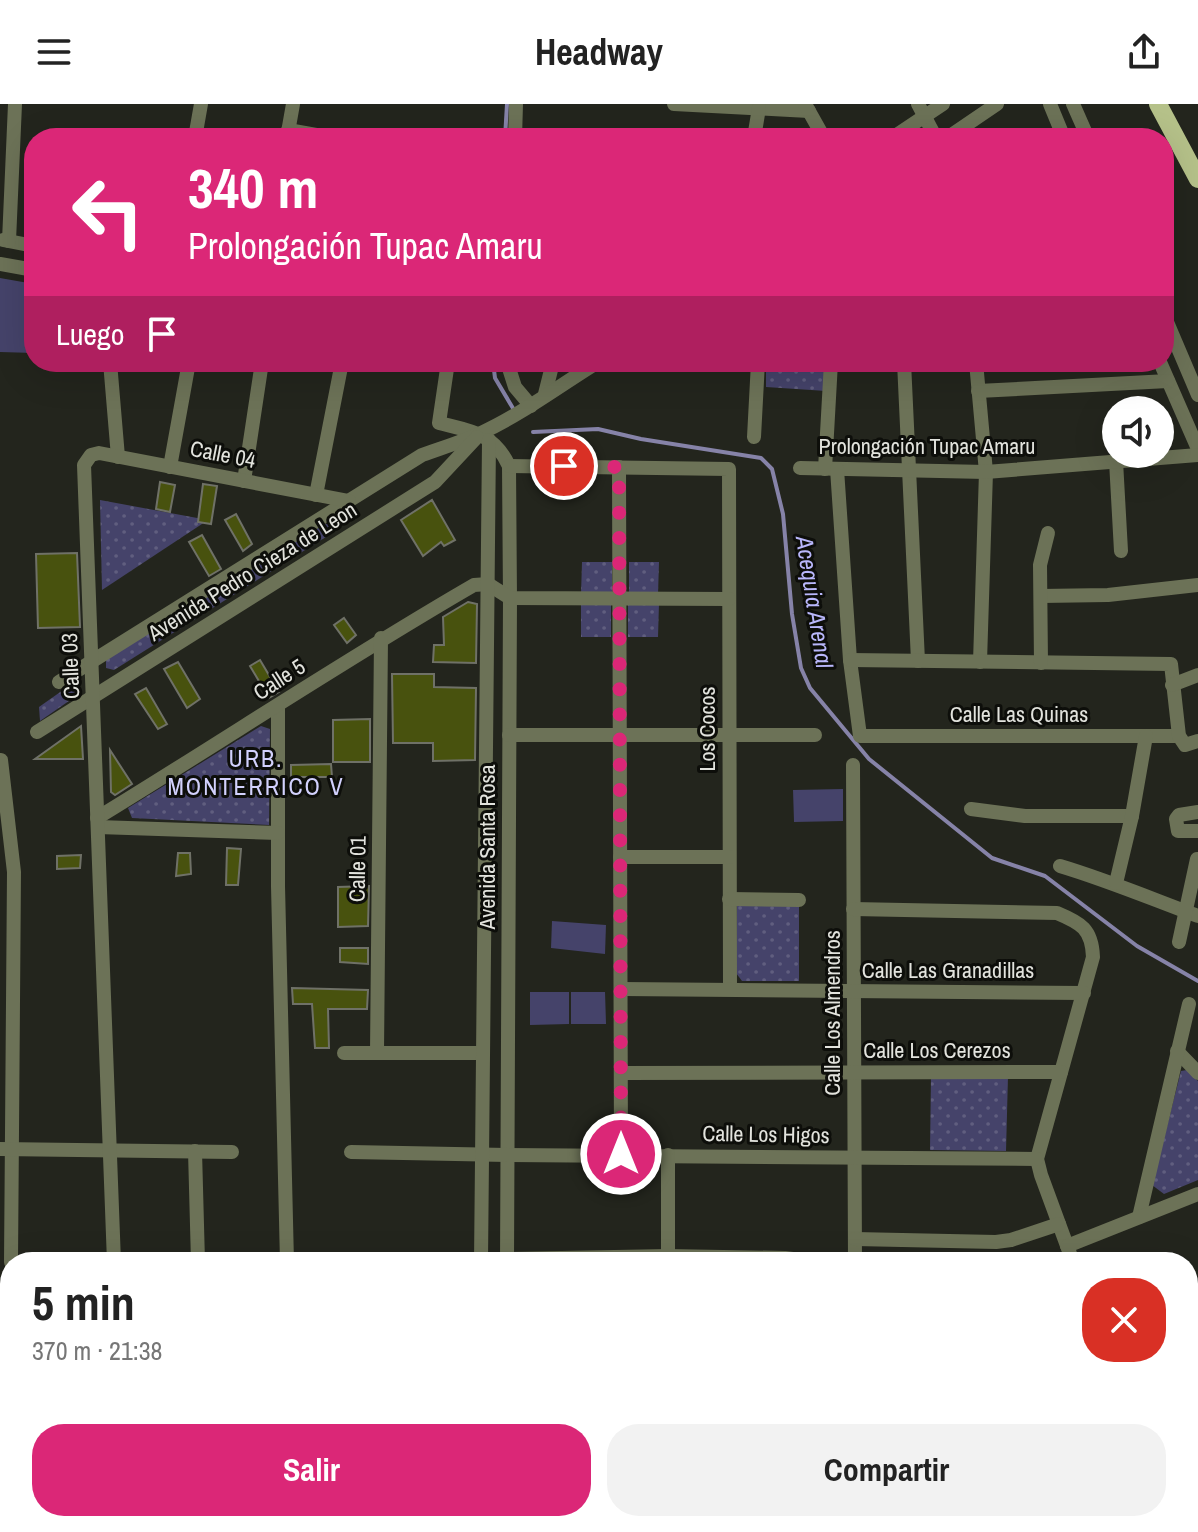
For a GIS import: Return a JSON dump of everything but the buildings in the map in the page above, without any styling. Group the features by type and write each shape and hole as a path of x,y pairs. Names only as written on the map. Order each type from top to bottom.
{"main road":[{"path":"1158,104 1171,128"},
{"path":"1174,134 1198,179"}],"street":[{"path":"15,104 4,241 24,244"},
{"path":"197,128 201,104"},
{"path":"288,128 293,104"},
{"path":"515,128 516,104"},
{"path":"674,104 807,107 819,128"},
{"path":"902,128 921,110 943,104"},
{"path":"962,128 997,104"},
{"path":"1050,104 1060,128"},
{"path":"1073,104 1084,128"},
{"path":"756,128 759,108"},
{"path":"921,110 931,128"},
{"path":"0,264 24,268"},
{"path":"1174,339 1198,395"},
{"path":"111,372 118,457"},
{"path":"170,467 187,372"},
{"path":"244,481 260,372"},
{"path":"316,495 340,372"},
{"path":"447,372 439,423 485,437 501,450 509,466 619,467 621,1154"},
{"path":"510,372 520,412"},
{"path":"545,394 550,372"},
{"name":"Avenida Pedro Cieza de Leon","path":"37,732 435,482 485,437 581,372"},
{"path":"754,437 757,372"},
{"path":"831,372 831,469 850,660 1171,664 1179,736"},
{"path":"905,372 918,661"},
{"path":"977,372 986,472 980,662"},
{"path":"1164,372 1198,452"},
{"path":"978,391 1168,381"},
{"name":"Avenida Pedro Cieza de Leon","path":"59,682 422,455 485,437"},
{"name":"Avenida Santa Rosa","path":"481,1252 488,584 485,437"},
{"name":"Prolongación Tupac Amaru","path":"1174,455 1198,452"},
{"name":"Calle 04","path":"89,456 99,453 349,501"},
{"name":"Calle 03","path":"89,456 84,471 114,1252"},
{"name":"Prolongación Tupac Amaru","path":"800,468 986,472 1102,462"},
{"name":"Avenida Santa Rosa","path":"507,1252 509,466"},
{"name":"Los Cocos","path":"619,467 729,469 730,989"},
{"path":"1116,468 1121,551"},
{"path":"1041,663 1040,565 1048,533"},
{"path":"488,584 510,598 729,599"},
{"name":"Calle 5","path":"97,822 381,638 474,585 488,584"},
{"path":"1041,596 1108,595 1198,585"},
{"name":"Calle 01","path":"377,1052 381,638"},
{"name":"Calle Las Quinas","path":"850,660 860,736 1179,736 1185,745 1198,741"},
{"path":"1172,685 1198,675"},
{"path":"278,706 278,886 287,1252"},
{"path":"509,735 815,735"},
{"path":"1116,883 1146,736"},
{"path":"1,760 14,872 6,1149 11,1252"},
{"name":"Calle Los Almendros","path":"853,765 855,1252"},
{"path":"971,809 1025,816 1132,816"},
{"path":"1198,812 1179,815 1176,819 1178,831 1198,831"},
{"path":"97,822 278,833"},
{"path":"620,857 729,857"},
{"path":"1179,942 1192,914 1197,859"},
{"path":"1060,866 1116,883 1192,914"},
{"path":"729,899 799,900"},
{"path":"853,909 1057,913 1078,922 1092,939 1093,957 1037,1159 1069,1252"},
{"name":"Calle Las Granadillas","path":"621,989 1084,993"},
{"path":"1139,1217 1189,1004"},
{"path":"1177,1051 1198,1073"},
{"path":"344,1053 483,1053"},
{"name":"Calle Los Cerezos","path":"621,1073 1061,1072"},
{"path":"6,1149 232,1152"},
{"path":"195,1151 198,1252"},
{"name":"Calle Los Higos","path":"351,1152 1037,1159"},
{"path":"668,1155 668,1252"},
{"path":"1067,1246 1198,1194"},
{"path":"855,1239 996,1242 1059,1224"}],"green space":[{"path":"0,278 24,282 24,353 0,352"},
{"path":"766,372 827,372 826,391 766,387"},
{"path":"100,500 208,520 102,590"},
{"path":"322,523 331,525 329,535 114,670 106,668 106,660"},
{"path":"582,562 612,562 612,595 581,595"},
{"path":"629,562 659,562 658,594 629,594"},
{"path":"581,603 611,603 611,637 581,637"},
{"path":"628,603 659,603 658,637 628,637"},
{"path":"73,683 80,685 79,694 40,721 39,707"},
{"path":"261,726 270,729 269,825 132,818 128,808"},
{"path":"843,789 843,821 794,822 793,790"},
{"path":"737,903 799,905 799,981 742,981 736,973"},
{"path":"552,921 606,925 605,954 551,948"},
{"path":"530,992 569,992 569,1024 530,1025"},
{"path":"571,992 605,992 606,1024 571,1024"},
{"path":"1187,1070 1198,1081 1198,1180 1164,1194 1152,1185 1181,1071"},
{"path":"931,1076 1008,1076 1006,1151 930,1150"}],"waterway":[{"name":"Acequia Arenal","path":"506,128 507,104"},
{"name":"Acequia Arenal","path":"494,372 514,410"},
{"name":"Acequia Arenal","path":"533,432 598,429 761,458 772,469 783,514 792,614 801,668 810,688 869,759 992,858 1045,876 1137,946 1198,981"}],"district":[{"name":"URB. MONTERRICO V","path":"256,773"}],"route":[{"path":"564,466 619,467 621,1154"}]}
